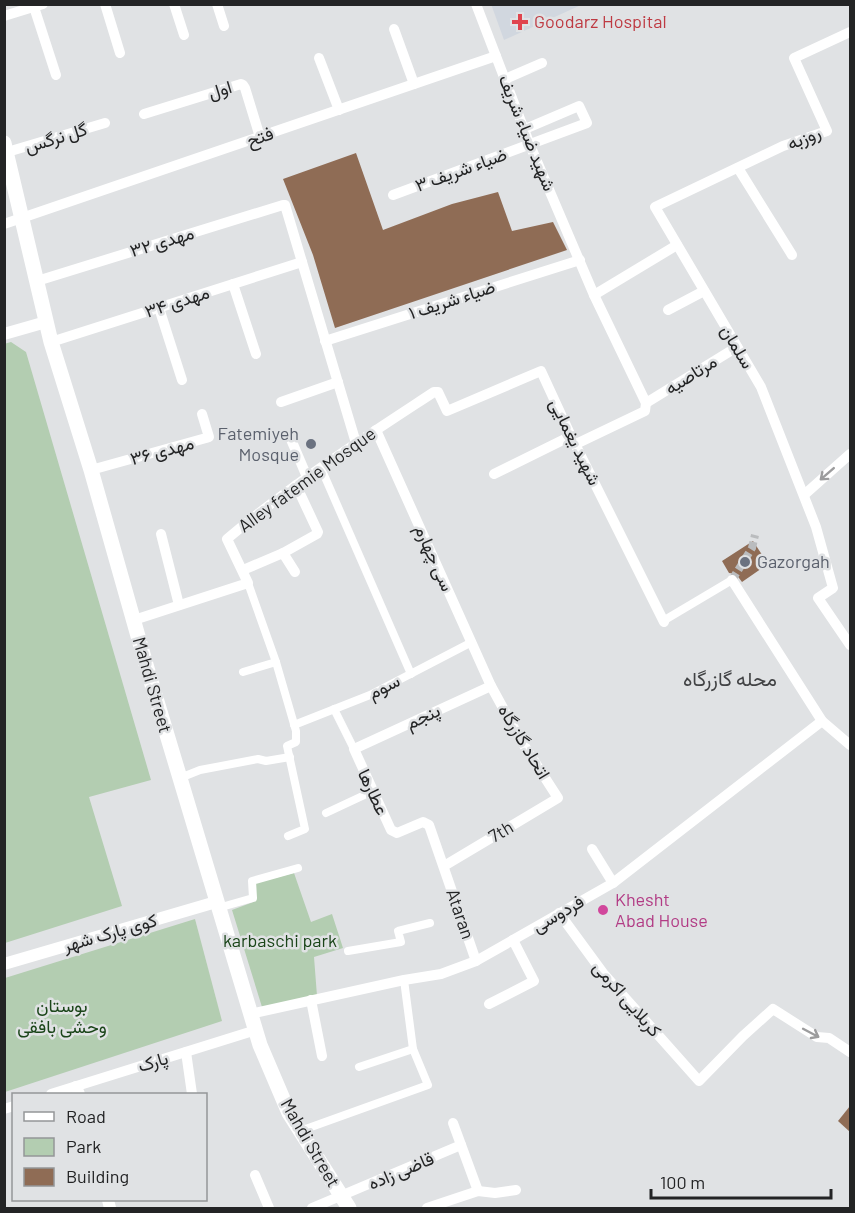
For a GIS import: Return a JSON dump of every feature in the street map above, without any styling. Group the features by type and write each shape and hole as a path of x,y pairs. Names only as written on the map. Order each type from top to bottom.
{"main road":[{"name":"Mahdi Street","path":"5,150 51,342 91,470 255,1030 289,1113 345,1202"}],"street":[{"path":"105,4 120,53"},
{"path":"174,4 184,35"},
{"path":"217,4 224,26"},
{"name":"شهید ضیاء شریف","path":"476,4 530,145 594,295 646,403"},
{"path":"4,16 38,6 56,75"},
{"path":"394,29 414,84"},
{"name":"روزبه","path":"655,207 783,146 827,131 794,58 850,32"},
{"name":"فتح","path":"4,224 496,56"},
{"path":"319,57 339,110"},
{"path":"505,79 542,63"},
{"name":"اول","path":"144,114 240,84 245,88 260,137"},
{"name":"ضیاء شریف ۳","path":"393,195 587,123 579,106 525,129"},
{"name":"گل نرگس","path":"5,150 105,123"},
{"path":"738,168 792,255"},
{"name":"مهدی ۳۲","path":"37,281 283,205 286,207 302,262"},
{"name":"سلمان","path":"655,207 761,387 816,527 833,588 818,598 850,645"},
{"path":"594,295 677,245"},
{"name":"ضیاء شریف ۱","path":"325,341 580,260"},
{"path":"302,262 356,443"},
{"name":"مهدی ۳۴","path":"51,342 302,262"},
{"path":"233,284 256,354"},
{"path":"668,310 704,291"},
{"path":"159,308 182,380"},
{"path":"4,334 46,322"},
{"name":"مرتاصیه","path":"573,440 645,411 646,403 737,346"},
{"name":"شهید یغمایی","path":"438,392 447,411 541,371 664,622 732,580"},
{"path":"281,402 338,382"},
{"name":"Alley fatemie Mosque","path":"248,583 227,538 356,443 434,392 438,392"},
{"name":"مهدی ۳۶","path":"91,470 206,438 208,436 202,414"},
{"name":"سی چهارم","path":"376,430 491,686"},
{"path":"290,437 307,477"},
{"path":"494,474 573,440"},
{"path":"804,495 850,454"},
{"path":"321,468 411,674"},
{"path":"243,570 283,553 318,532 296,485"},
{"path":"161,534 179,605"},
{"path":"283,553 295,572"},
{"path":"732,580 822,721 850,745"},
{"path":"134,620 248,583 276,662 295,728 296,742 287,746 305,829 288,836"},
{"name":"سوم","path":"295,728 370,695 472,642"},
{"path":"243,672 276,662"},
{"name":"پنجم","path":"354,749 491,686"},
{"name":"اتحاد گازرگاه","path":"491,686 520,739 558,798"},
{"name":"عطارها","path":"334,709 391,830 397,833 423,822 429,825 444,866"},
{"name":"فردوسی","path":"250,1014 441,974 476,961 613,883 822,721"},
{"path":"180,778 200,770 258,759 266,761 290,757"},
{"path":"326,813 373,791"},
{"name":"7th","path":"444,866 558,798"},
{"path":"592,849 613,883"},
{"name":"Ataran","path":"444,866 476,961"},
{"path":"217,905 253,898 252,881 298,868"},
{"name":"کوی پارک شهر","path":"4,964 217,905"},
{"name":"کربلایی اکرمی","path":"559,913 603,973 699,1081 773,1009 817,1037 829,1038 850,1052"},
{"path":"348,951 401,942 398,931 430,923"},
{"path":"489,1004 534,981 513,940"},
{"path":"300,1131 428,1085 413,1049 404,980"},
{"path":"311,1000 322,1056"},
{"name":"پارک","path":"78,1091 255,1030"},
{"path":"359,1067 413,1049"},
{"path":"186,1052 192,1093"},
{"path":"453,1123 478,1191"},
{"name":"قاضی زاده","path":"312,1209 345,1202 461,1145"},
{"path":"255,1175 269,1209"},
{"path":"427,1209 478,1191 495,1193 516,1190"}],"shaded area":[{"name":"Goodarz Hospital","path":"491,4 581,4 581,5 504,40"}],"green space":[{"path":"11,342 26,352 151,780 89,797 122,906 5,943 4,344"},
{"name":"karbaschi park","path":"294,873 311,922 332,914 343,948 314,957 317,996 262,1007 232,910 256,901 255,883"},
{"name":"بوستان وحشی بافقی","path":"195,919 222,1021 5,1092 5,978"}],"building":[{"path":"356,153 383,230 452,204 498,192 512,231 553,222 567,250 335,328 313,255 283,179"},
{"name":"Gazorgah","path":"753,541 768,564 742,582 736,574 729,573 722,561"},
{"path":"850,1106 850,1132 838,1121"}],"tunnel":[{"path":"732,580 752,548 755,535"}],"place":[{"name":"Goodarz Hospital","path":"520,22"},
{"name":"Fatemiyeh Mosque","path":"311,444"},
{"name":"Gazorgah","path":"745,562"},
{"name":"Khesht Abad House","path":"603,910"}],"district":[{"name":"محله گازرگاه","path":"730,679"}]}
